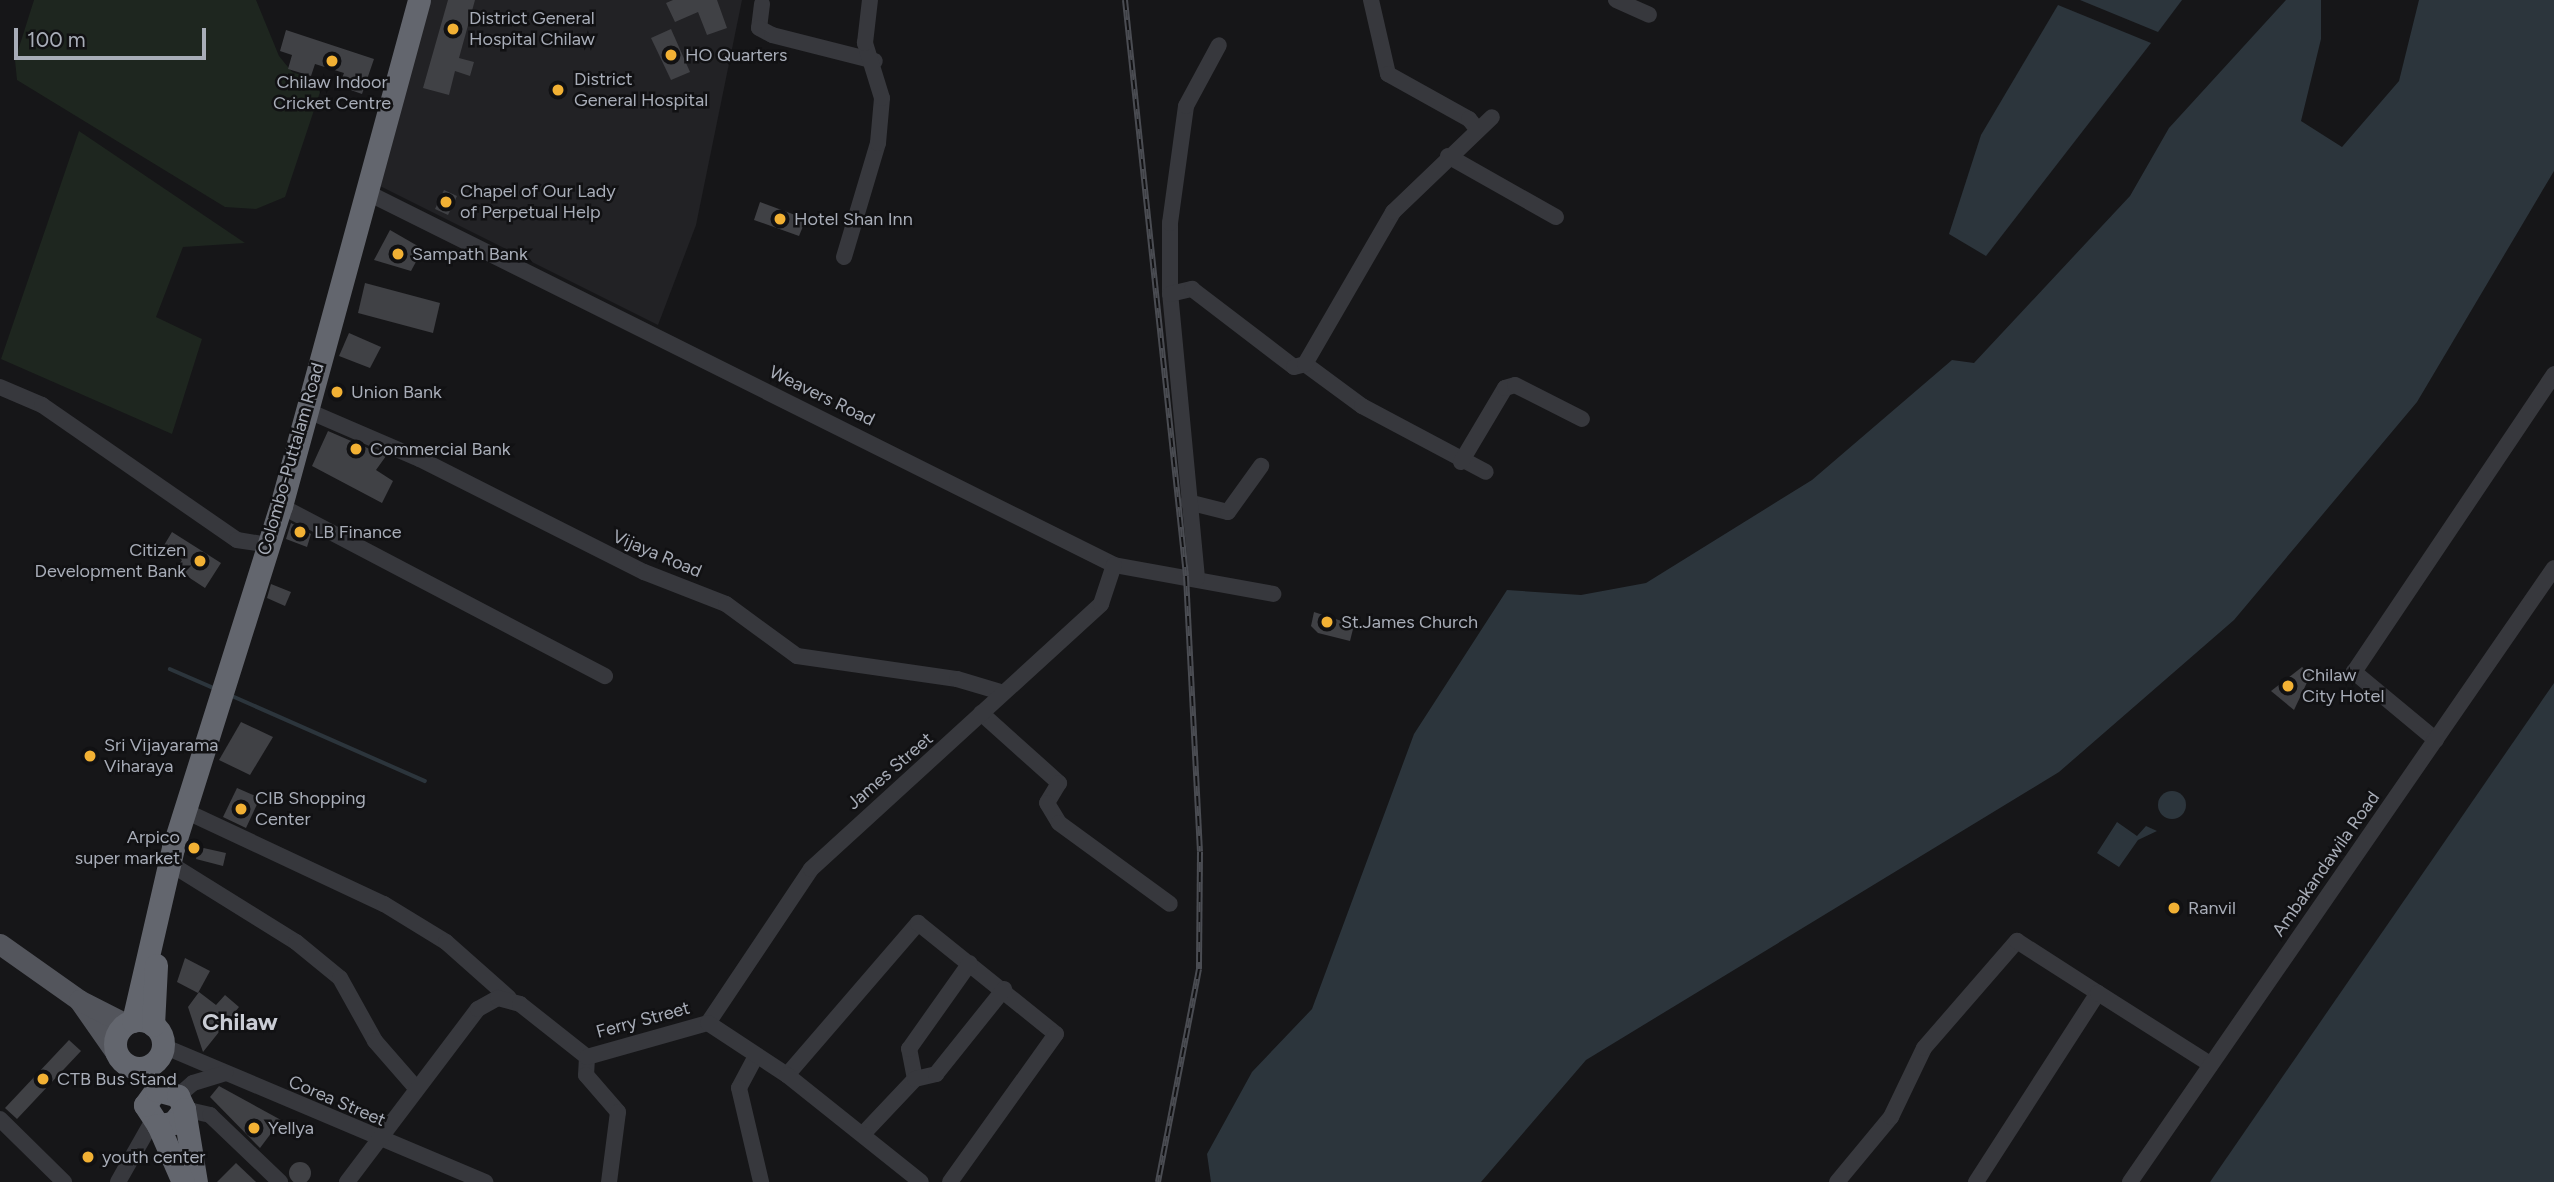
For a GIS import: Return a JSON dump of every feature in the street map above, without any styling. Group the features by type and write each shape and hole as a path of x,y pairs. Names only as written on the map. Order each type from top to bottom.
{"highway":[{"name":"Colombo-Puttalam Road","path":"123,1059 115,1040 137,1023 157,916 183,810 215,703 281,506 419,0"},
{"path":"123,1059 151,1065 163,1046 137,1023"},
{"path":"123,1059 183,1182"},
{"path":"151,1117 156,1090 181,1102"},
{"path":"151,1117 173,1123 181,1102"},
{"path":"181,1102 197,1182"}],"main road":[{"path":"0,944 79,1000 137,1023"},
{"path":"79,1000 123,1059"}],"street":[{"path":"844,257 877,143 882,97 874,61 865,43 870,0"},
{"path":"1371,0 1388,74 1469,119 1478,130"},
{"path":"1616,0 1649,15"},
{"path":"762,5 759,27 772,35 874,61"},
{"path":"1197,578 1170,294 1170,223 1186,106 1219,45"},
{"path":"1170,294 1192,289 1294,367 1305,364 1393,212 1448,156 1492,117"},
{"path":"1448,156 1556,217"},
{"name":"Weavers Road","path":"366,192 1114,565 1197,578 1273,594"},
{"path":"1305,364 1315,377 1461,462 1486,472"},
{"path":"2436,740 2354,672 2554,374"},
{"path":"1461,462 1505,388 1515,385 1582,419"},
{"path":"0,387 42,405 237,540 268,545"},
{"name":"Vijaya Road","path":"306,410 420,458 644,572 726,604 797,656 957,678 1001,692"},
{"path":"1188,502 1228,512 1261,466"},
{"path":"281,506 605,676"},
{"name":"James Street","path":"708,1023 811,869 1001,692 1101,604 1114,565"},
{"name":"Ambakandawila Road","path":"2130,1182 2554,568"},
{"path":"981,713 1059,783 1047,803 1059,823 1170,904"},
{"name":"Ferry Street","path":"183,810 383,904 446,942 509,998 587,1056 708,1023 787,1075 919,1182"},
{"path":"169,863 265,921 340,978 375,1041 416,1088"},
{"path":"787,1075 918,923 1004,989 1056,1034 950,1182"},
{"path":"1837,1182 1891,1117 1924,1048 2017,941 2210,1064"},
{"path":"915,1079 909,1049 970,963"},
{"path":"863,1134 915,1079 936,1074 1004,989"},
{"path":"1976,1182 2098,993"},
{"path":"347,1182 376,1139 478,1009 509,998"},
{"name":"Corea Street","path":"163,1046 376,1139 485,1182"},
{"path":"587,1056 586,1075 618,1112 609,1182"},
{"path":"756,1056 739,1088 761,1182"},
{"path":"225,1073 193,1083 181,1102 210,1115 280,1182"},
{"path":"118,1182 151,1117"},
{"path":"0,1119 64,1182"}],"shaded area":[{"path":"34,0 256,0 279,56 292,72 323,83 285,197 256,209 225,207 17,80 15,60"},
{"name":"District General Hospital","path":"419,0 742,0 696,225 658,325 368,180"},
{"path":"2080,0 2182,0 2158,32"},
{"path":"2286,0 2321,0 2321,39 2301,121 2342,147 2399,81 2419,0 2554,0 2554,171 2417,402 2234,620 2059,772 1586,1060 1481,1182 1211,1182 1207,1154 1252,1072 1312,1009 1414,734 1507,590 1581,595 1646,583 1812,480 1952,360 1974,363 2130,196 2169,128"},
{"path":"2058,5 2151,43 1986,256 1949,234 1981,135"},
{"path":"79,131 245,243 183,247 156,317 202,339 172,434 1,359"},
{"path":"2554,683 2554,1182 2210,1182"},
{"path":"2172,791 2182,795 2186,805 2182,815 2172,819 2162,815 2158,805 2162,795"},
{"path":"2117,822 2137,836 2146,826 2157,831 2138,840 2119,867 2097,853"}],"building":[{"name":"District General Hospital Chilaw","path":"448,0 475,0 459,58 474,62 470,76 455,71 449,95 423,88"},
{"path":"673,0 717,0 727,28 707,35 698,12 675,22 666,3"},
{"name":"HO Quarters","path":"671,29 690,72 671,80 651,38"},
{"name":"Chilaw Indoor Cricket Centre","path":"286,30 374,59 362,94 339,86 344,73 315,64 311,76 288,69 292,55 280,51"},
{"name":"Chapel of Our Lady of Perpetual Help","path":"444,190 457,196 448,215 435,209"},
{"name":"Hotel Shan Inn","path":"760,202 806,219 799,236 754,220"},
{"name":"Sampath Bank","path":"390,230 423,249 411,271 374,260"},
{"path":"365,283 440,303 433,333 358,313"},
{"path":"349,333 381,347 370,368 339,356"},
{"path":"328,431 386,456 376,470 393,481 382,503 312,466"},
{"name":"LB Finance","path":"291,523 311,534 307,547 286,539"},
{"name":"Citizen Development Bank","path":"172,532 221,563 205,588 176,569 182,560 163,547"},
{"path":"271,584 291,592 285,606 267,598"},
{"name":"St.James Church","path":"1314,612 1354,625 1350,641 1318,633 1311,626"},
{"name":"Chilaw City Hotel","path":"2302,667 2311,674 2294,710 2271,691"},
{"path":"241,722 273,737 250,775 219,760"},
{"name":"CIB Shopping Center","path":"237,788 260,798 246,828 223,817"},
{"path":"199,847 226,853 223,866 196,859"},
{"path":"185,958 210,971 198,993 177,982"},
{"path":"199,992 216,1005 225,995 239,1007 203,1052 188,1007"},
{"name":"CTB Bus Stand","path":"69,1040 81,1051 17,1119 5,1108"},
{"name":"Yellya","path":"219,1086 281,1120 260,1148 210,1097"},
{"path":"296,1162 304,1162 311,1169 311,1177 304,1184 296,1184 289,1177 289,1169"},
{"path":"236,1163 256,1182 217,1182"}],"waterway":[{"path":"170,669 216,689"},
{"path":"230,695 425,781"}],"railway":[{"path":"1125,0 1186,576 1200,852 1199,969 1158,1182"}],"place":[{"name":"District General Hospital Chilaw","path":"453,29"},
{"name":"HO Quarters","path":"671,55"},
{"name":"Chilaw Indoor Cricket Centre","path":"332,61"},
{"name":"District General Hospital","path":"558,90"},
{"name":"Chapel of Our Lady of Perpetual Help","path":"446,202"},
{"name":"Hotel Shan Inn","path":"780,219"},
{"name":"Sampath Bank","path":"398,254"},
{"name":"Union Bank","path":"337,392"},
{"name":"Commercial Bank","path":"356,449"},
{"name":"LB Finance","path":"300,532"},
{"name":"Citizen Development Bank","path":"200,561"},
{"name":"St.James Church","path":"1327,622"},
{"name":"Chilaw City Hotel","path":"2288,686"},
{"name":"Sri Vijayarama Viharaya","path":"90,756"},
{"name":"CIB Shopping Center","path":"241,809"},
{"name":"Arpico super market","path":"194,848"},
{"name":"Ranvil","path":"2174,908"},
{"name":"CTB Bus Stand","path":"43,1079"},
{"name":"Yellya","path":"254,1128"},
{"name":"youth center","path":"88,1157"}],"district":[{"name":"Chilaw","path":"240,1022"}]}
